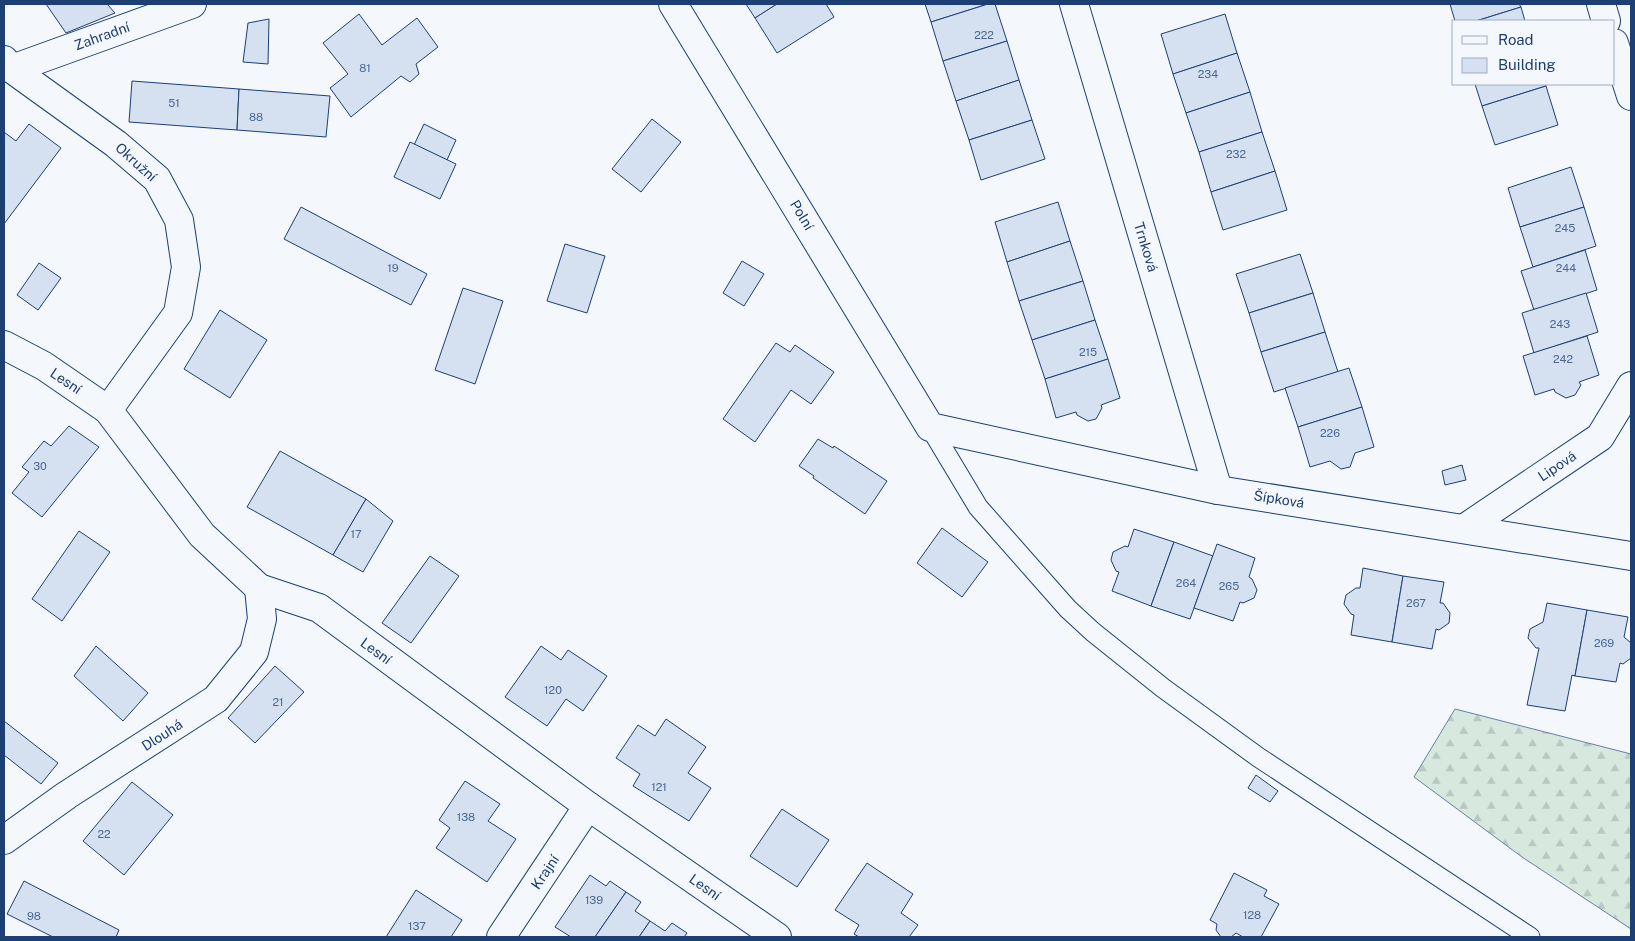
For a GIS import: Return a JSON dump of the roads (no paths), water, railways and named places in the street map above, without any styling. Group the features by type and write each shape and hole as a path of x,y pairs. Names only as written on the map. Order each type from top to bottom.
{"street":[{"name":"Zahradní","path":"8,65 192,4"},
{"name":"Polní","path":"673,4 930,427"},
{"name":"Trnková","path":"1074,4 1218,490"},
{"path":"1601,4 1606,20"},
{"path":"1615,46 1631,96"},
{"name":"Okružní","path":"8,65 116,144 157,179 179,220 186,268 178,313 108,410"},
{"name":"Lesní","path":"4,345 44,366 108,410 202,536 259,588 319,608 588,806 777,937"},
{"name":"Lipová","path":"1465,528 1600,437 1631,386"},
{"name":"Šípková","path":"930,427 1218,490 1631,556"},
{"name":"Dlouhá","path":"4,840 67,795 216,699 254,652 262,620 259,588"},
{"name":"Krajní","path":"501,937 588,806"}],"lane":[{"path":"930,427 978,508 1068,609 1093,632 1163,688 1258,757 1530,937"}]}
